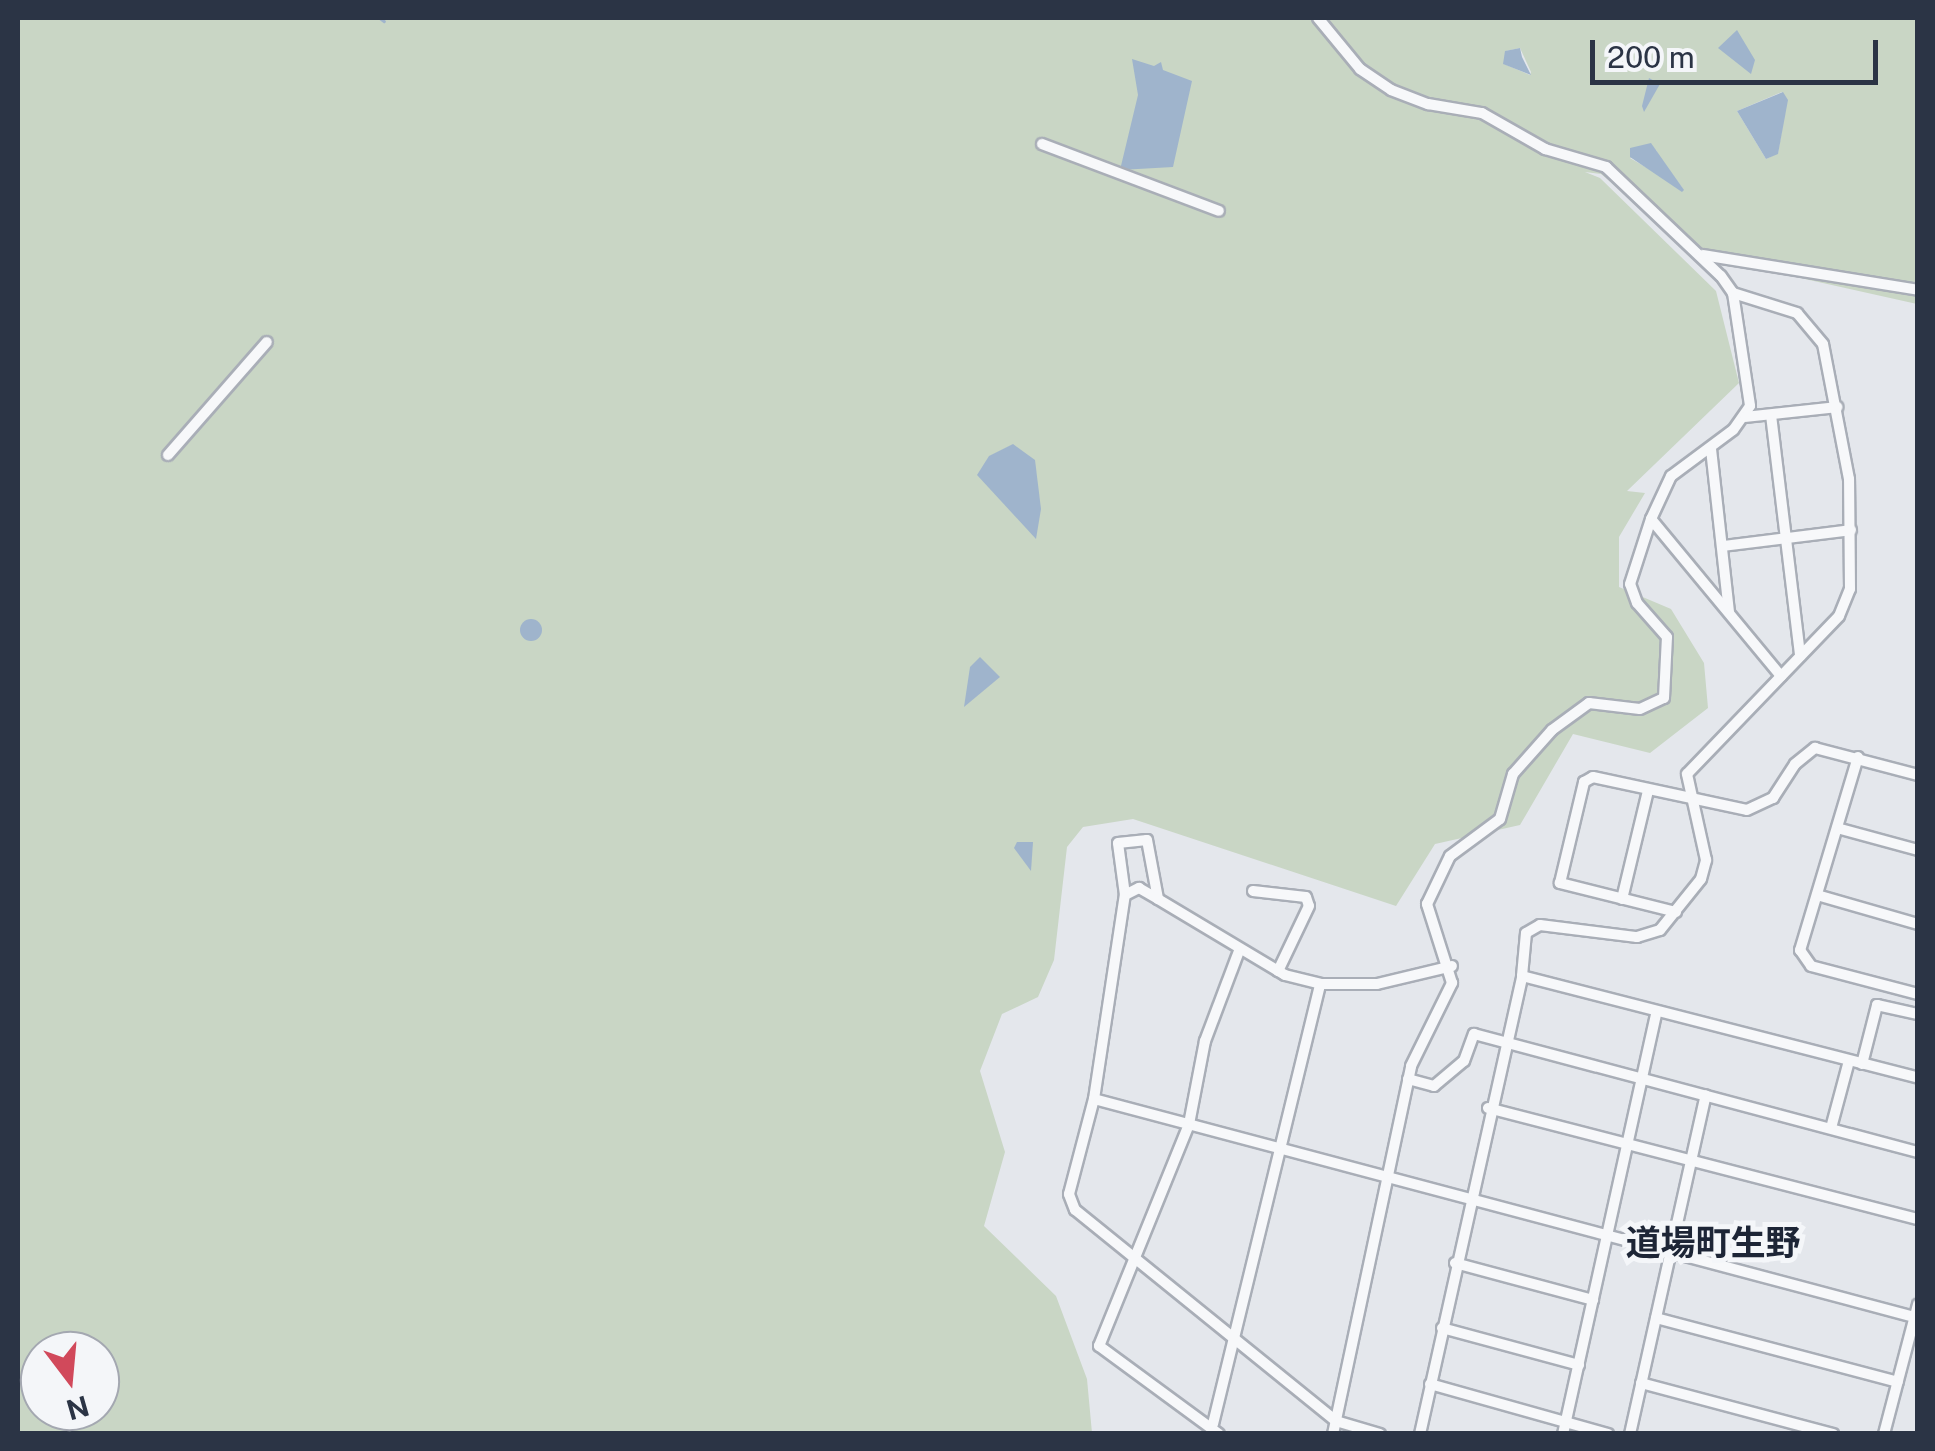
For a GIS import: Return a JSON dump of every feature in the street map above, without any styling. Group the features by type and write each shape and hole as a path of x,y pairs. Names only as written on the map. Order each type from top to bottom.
{"street":[{"path":"1318,18 1360,68 1391,90 1428,104 1482,112 1544,149 1606,167 1702,254 1733,293 1752,394 1745,417 1711,448 1671,476 1651,520 1630,584 1638,603 1667,637 1664,698 1640,709 1602,703 1579,708 1514,774 1500,820 1450,856 1427,904 1452,966 1452,983 1408,1079 1334,1427"},
{"path":"1042,144 1220,211"},
{"path":"1702,254 1918,290"},
{"path":"1420,1434 1488,1108 1522,976 1526,933 1540,925 1637,938 1660,930 1676,912 1706,860 1688,774 1846,602 1851,530 1837,407 1823,344 1810,326 1784,306 1733,293"},
{"path":"168,454 267,342"},
{"path":"1745,417 1837,407"},
{"path":"1771,415 1800,656"},
{"path":"1711,448 1729,614"},
{"path":"1651,520 1781,676"},
{"path":"1723,546 1851,530"},
{"path":"1676,912 1560,884 1584,782 1594,777 1747,810 1773,798 1795,764 1815,748 1918,775"},
{"path":"1858,758 1802,960 1918,994"},
{"path":"1622,899 1648,790"},
{"path":"1837,828 1918,850"},
{"path":"1158,899 1147,840 1118,843 1124,895 1094,1099 1069,1194 1076,1210 1334,1427 1380,1434"},
{"path":"1124,895 1139,888 1278,972 1320,984 1393,982 1452,966"},
{"path":"1253,891 1306,897 1309,906 1278,972"},
{"path":"1817,895 1918,924"},
{"path":"1239,950 1206,1041 1189,1124 1100,1346 1216,1429 1233,1342 1320,984"},
{"path":"1522,976 1918,1078"},
{"path":"1862,1064 1877,1005 1918,1014"},
{"path":"1565,1428 1657,1010"},
{"path":"1408,1079 1434,1086 1464,1061 1474,1034 1918,1152"},
{"path":"1830,1128 1849,1060"},
{"path":"1630,1434 1706,1095"},
{"path":"1094,1099 1916,1318"},
{"path":"1488,1108 1918,1219"},
{"path":"1456,1263 1593,1300"},
{"path":"1884,1434 1918,1304"},
{"path":"1656,1318 1898,1382"},
{"path":"1442,1328 1578,1365"},
{"path":"1641,1383 1833,1434"},
{"path":"1430,1384 1565,1428 1608,1434"}],"green space":[{"path":"18,18 1917,18 1917,304 1701,256 1601,174 1585,172 1600,178 1716,291 1739,383 1627,491 1645,493 1619,537 1619,587 1671,609 1704,663 1708,708 1650,753 1573,734 1520,825 1435,844 1396,906 1133,819 1083,827 1067,847 1054,960 1038,997 1002,1014 980,1071 1005,1152 984,1226 1056,1296 1087,1379 1092,1433 18,1433","holes":["1520,48 1531,72 1530,75 1504,64 1506,51","1782,92 1787,100 1778,153 1766,159 1737,111","1656,150 1659,157 1683,189 1630,158"]}],"water":[{"path":"1737,30 1755,60 1751,74 1718,48"},
{"path":"1520,48 1531,75 1503,64 1505,51"},
{"path":"1132,59 1154,66 1161,62 1163,70 1192,81 1173,167 1120,170 1138,95"},
{"path":"1649,78 1660,84 1644,112 1642,106"},
{"path":"1783,92 1788,100 1778,154 1766,159 1737,111"},
{"path":"1651,143 1682,192 1630,157 1630,148"},
{"path":"1013,444 1035,460 1041,509 1036,539 977,475 989,456"},
{"path":"531,619 539,622 539,638 531,641 523,638 520,630 523,622"},
{"path":"980,657 1000,677 964,707 970,667"},
{"path":"1017,842 1033,842 1031,871 1014,848"}],"waterway":[{"path":"380,18 384,21"}],"district":[{"name":"道場町生野","path":"1713,1243"}]}
